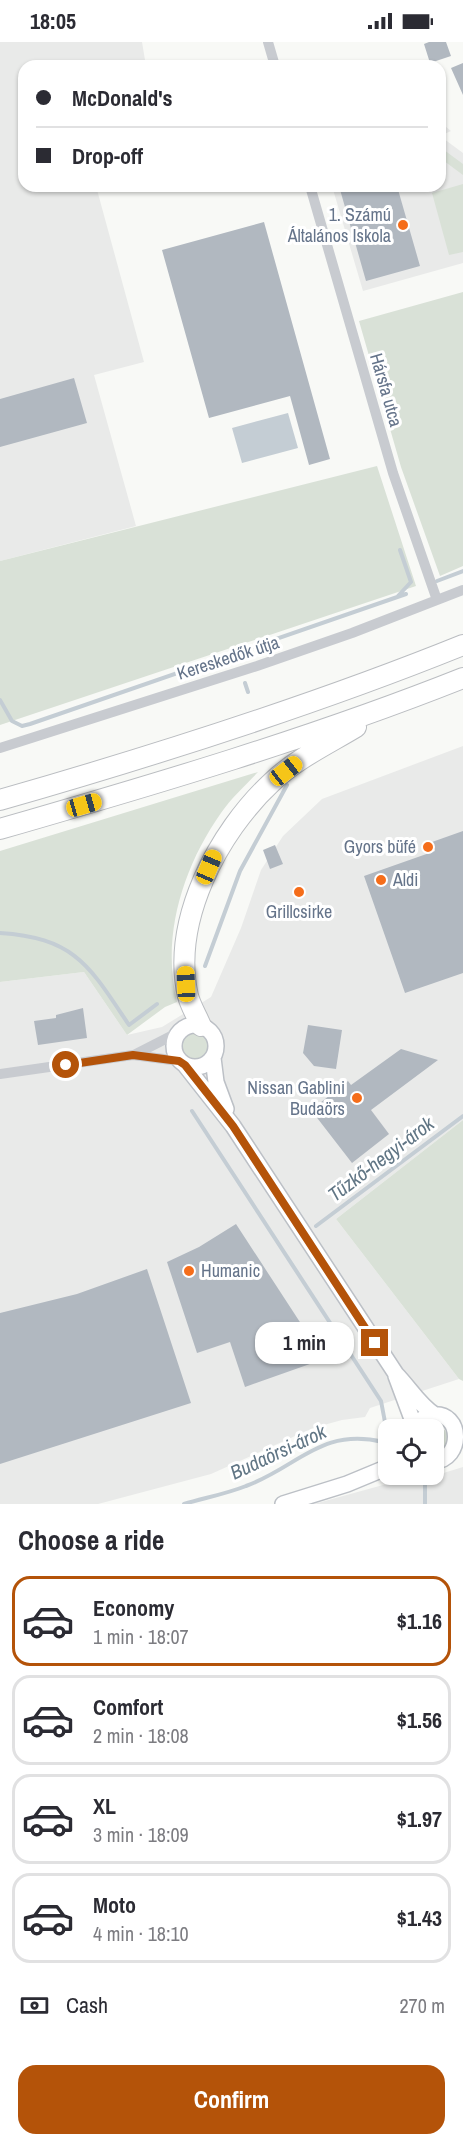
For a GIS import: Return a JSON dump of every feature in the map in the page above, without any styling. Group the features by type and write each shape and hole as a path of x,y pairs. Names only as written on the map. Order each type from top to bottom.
{"highway":[{"path":"0,800 171,750 376,680 463,645"},
{"path":"0,829 168,781 387,708 463,678"},
{"path":"201,1026 189,998 186,984 187,944 196,900 214,856 238,818 273,781 299,761 387,708"}],"street":[{"path":"268,42 273,60"},
{"name":"Hársfa utca","path":"312,192 393,474 436,600"},
{"name":"Kereskedők útja","path":"1,745 257,666 463,590"},
{"path":"133,1055 189,1026 201,1026 210,1031 215,1038 216,1047 213,1058 216,1082 233,1126"},
{"path":"179,1032 173,1046 182,1063 233,1126 396,1374 427,1410 447,1418 459,1429 458,1451 444,1459"},
{"path":"0,1074 133,1055 200,1067 213,1058"},
{"path":"396,1374 411,1419"},
{"path":"422,1419 435,1415"},
{"path":"283,1504 346,1484 378,1469"}],"shaded area":[{"path":"0,42 142,42 145,60 18,60 18,192 98,192 144,362 94,375 136,526 0,561"},
{"name":"1. Számú Általános Iskola","path":"446,140 463,153 463,263 363,291 334,192 446,192"},
{"path":"446,151 463,164 463,175 446,162"},
{"path":"463,184 463,252 449,255 432,193 446,192 446,189"},
{"path":"463,292 463,566 440,576 401,467 359,321"},
{"path":"288,413 298,448 242,463 232,428"},
{"path":"377,466 416,586 0,725 0,561"},
{"path":"463,746 463,1120 336,1219 459,1379 370,1408 365,1417 342,1420 313,1428 211,1474 98,1504 0,1504 0,982 84,972 127,1035 162,1027 211,997 241,928 261,870 283,836 322,799"},
{"path":"258,772 221,813 196,856 186,879 174,927 172,952 177,1002 165,1007 127,1035 84,972 0,982 0,851"},
{"path":"194,1032 204,1036 208,1046 204,1056 194,1060 184,1056 180,1046 184,1036"},
{"path":"463,1120 463,1381 459,1379 336,1219"},
{"path":"444,1429 448,1434 444,1448"},
{"path":"463,1467 463,1504 314,1504 383,1485 444,1485 444,1473"}],"building":[{"path":"446,42 451,56 429,60 424,44"},
{"path":"463,63 463,95 451,68"},
{"path":"341,192 399,192 420,266 366,281"},
{"path":"264,222 330,459 309,465 290,396 209,418 162,250"},
{"path":"74,378 87,423 0,447 0,399"},
{"path":"463,831 463,973 405,993 364,876 435,851 432,842"},
{"path":"275,845 283,864 270,869 263,850"},
{"path":"83,1008 87,1038 38,1045 34,1021 56,1018 56,1015"},
{"path":"308,1025 342,1030 336,1069 314,1066 303,1053"},
{"name":"Nissan Gablini Budaörs","path":"401,1049 438,1060 371,1110 389,1134 352,1163 311,1110 348,1081 351,1085"},
{"path":"236,1224 324,1359 245,1387 230,1342 197,1353 167,1262 199,1247"},
{"path":"147,1269 191,1403 0,1464 0,1313 77,1294"}],"waterway":[{"path":"398,596 411,582 400,550"},
{"path":"437,581 463,571"},
{"path":"0,700 12,721 22,726 30,724 406,594"},
{"path":"245,683 248,692"},
{"path":"205,966 240,871 287,785"},
{"path":"0,933 47,941 64,949 91,972 129,1025 157,1004"},
{"path":"184,1504 246,1486 326,1444 361,1439 383,1442 388,1438 381,1401 192,1111"},
{"name":"Tűzkő-hegyi-árok","path":"316,1226 463,1116"},
{"name":"Budaörsi-árok","path":"425,1485 425,1504"}],"place":[{"name":"1. Számú Általános Iskola","path":"403,225"},
{"name":"Gyors büfé","path":"428,847"},
{"name":"Aldi","path":"381,880"},
{"name":"Grillcsirke","path":"299,892"},
{"name":"Nissan Gablini Budaörs","path":"357,1098"},
{"name":"Humanic","path":"189,1271"}],"route":[{"path":"66,1065 133,1055 179,1061 185,1065 233,1126 375,1343"}]}
